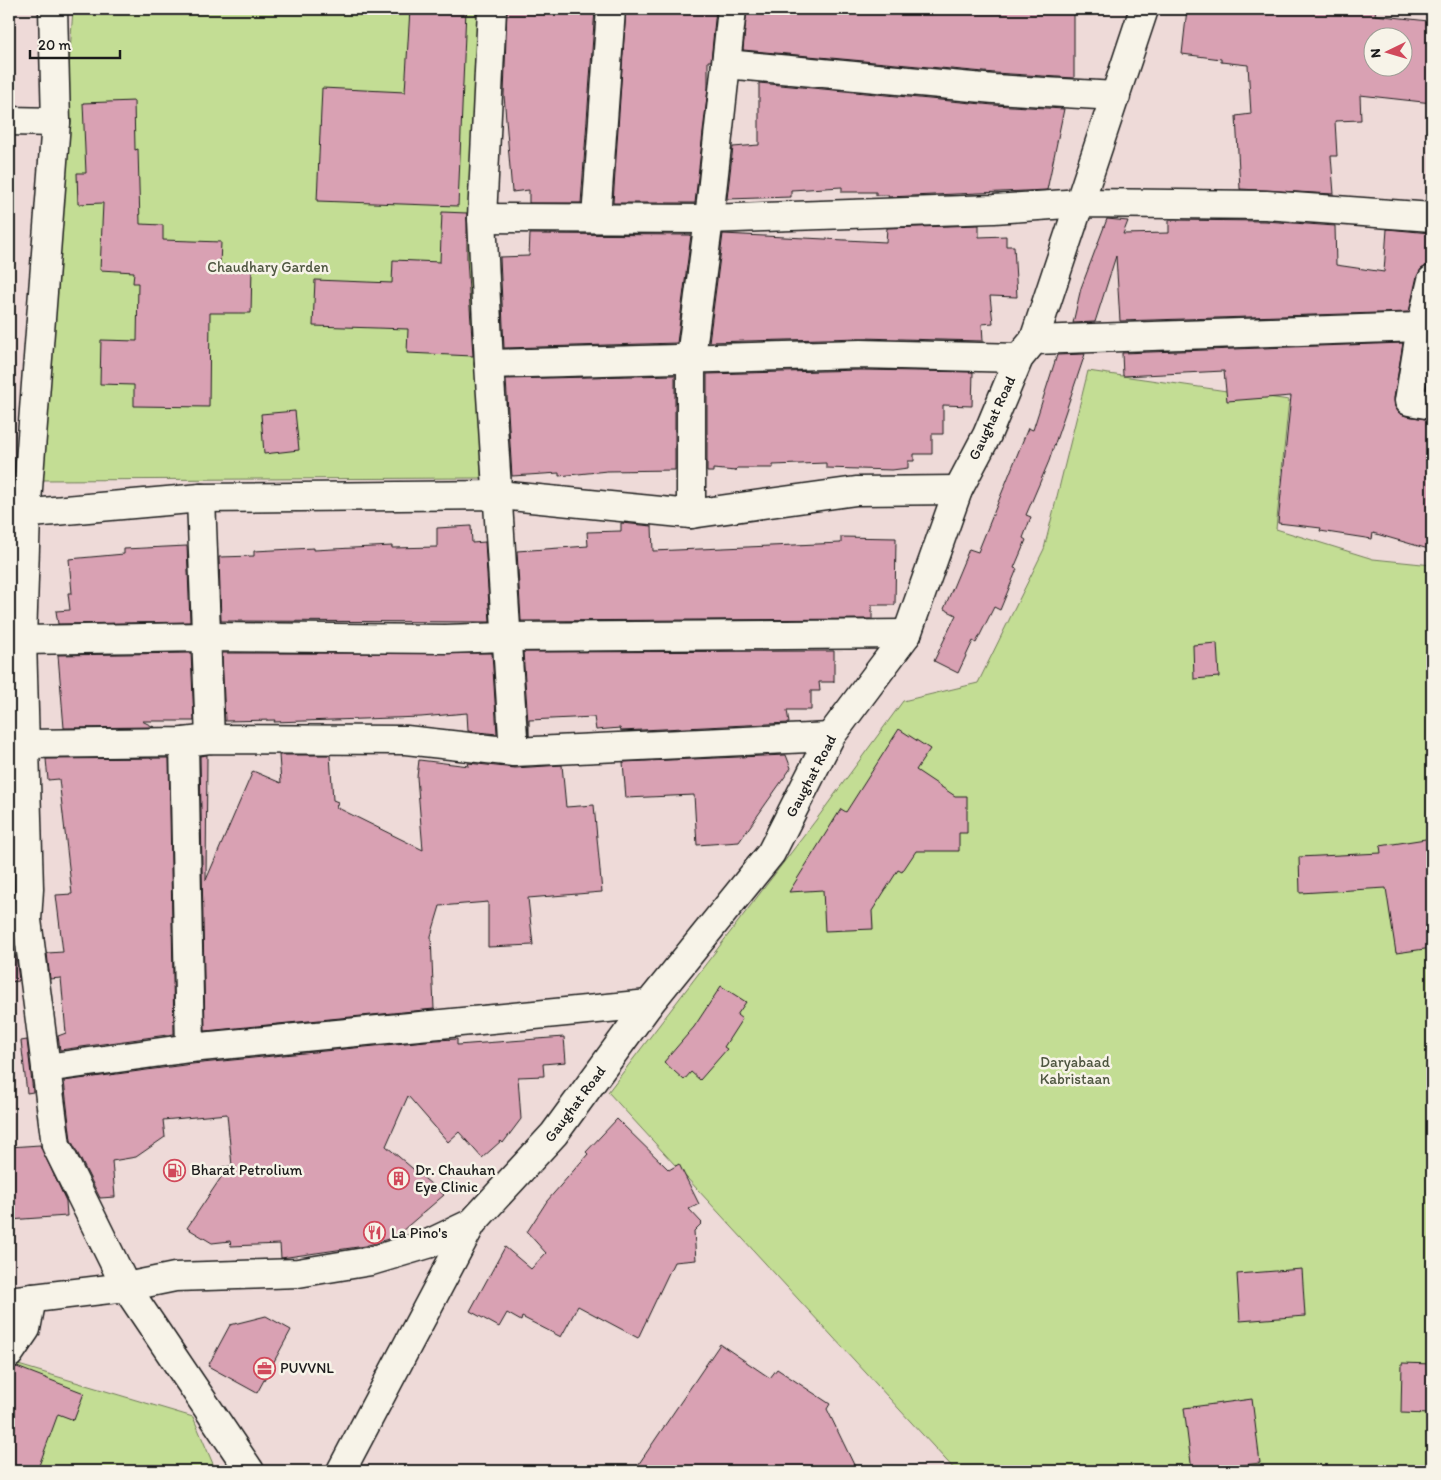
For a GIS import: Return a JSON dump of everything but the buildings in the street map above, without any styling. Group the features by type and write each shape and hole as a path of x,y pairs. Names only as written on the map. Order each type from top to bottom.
{"street":[{"path":"53,9 56,122 17,515 25,744 19,890 27,920 56,1145 126,1287 250,1471"},
{"path":"492,9 482,218 489,364 499,495 505,637 514,752"},
{"path":"596,218 612,9"},
{"path":"691,514 691,357 709,219 732,9"},
{"name":"Gaughat Road","path":"341,1471 472,1223 554,1134 649,1004 771,852 830,737 907,634 958,490 987,435 1027,349 1081,203 1144,9"},
{"path":"726,64 994,90 1116,96"},
{"path":"9,122 56,122"},
{"path":"482,218 709,219 1081,203 1266,205 1432,217"},
{"path":"1432,280 1421,327 1409,401 1432,405"},
{"path":"489,364 1027,349 1421,327"},
{"path":"17,515 201,498 499,495 691,514 856,492 958,490"},
{"path":"190,1048 197,740 207,638 201,498"},
{"path":"22,640 207,638 446,639 907,634"},
{"path":"25,744 197,740 406,740 514,752 830,737"},
{"path":"46,1068 190,1048 649,1004"},
{"path":"9,1354 26,1329 20,1300 126,1287 175,1277 298,1274 371,1261 428,1244 472,1223"}],"green space":[{"name":"Chaudhary Garden","path":"73,9 482,9 481,478 40,480"},
{"name":"Daryabaad Kabristaan","path":"1088,371 1289,400 1276,529 1373,559 1432,565 1432,1471 956,1471 608,1092 816,820 903,701 978,683 1044,549"},
{"path":"15,1364 193,1417 216,1471 9,1471 9,1382"}],"place":[{"name":"Bharat Petrolium","path":"175,1170"},
{"name":"Dr. Chauhan Eye Clinic","path":"399,1179"},
{"name":"La Pino's","path":"375,1233"},
{"name":"PUVVNL","path":"264,1368"}]}
